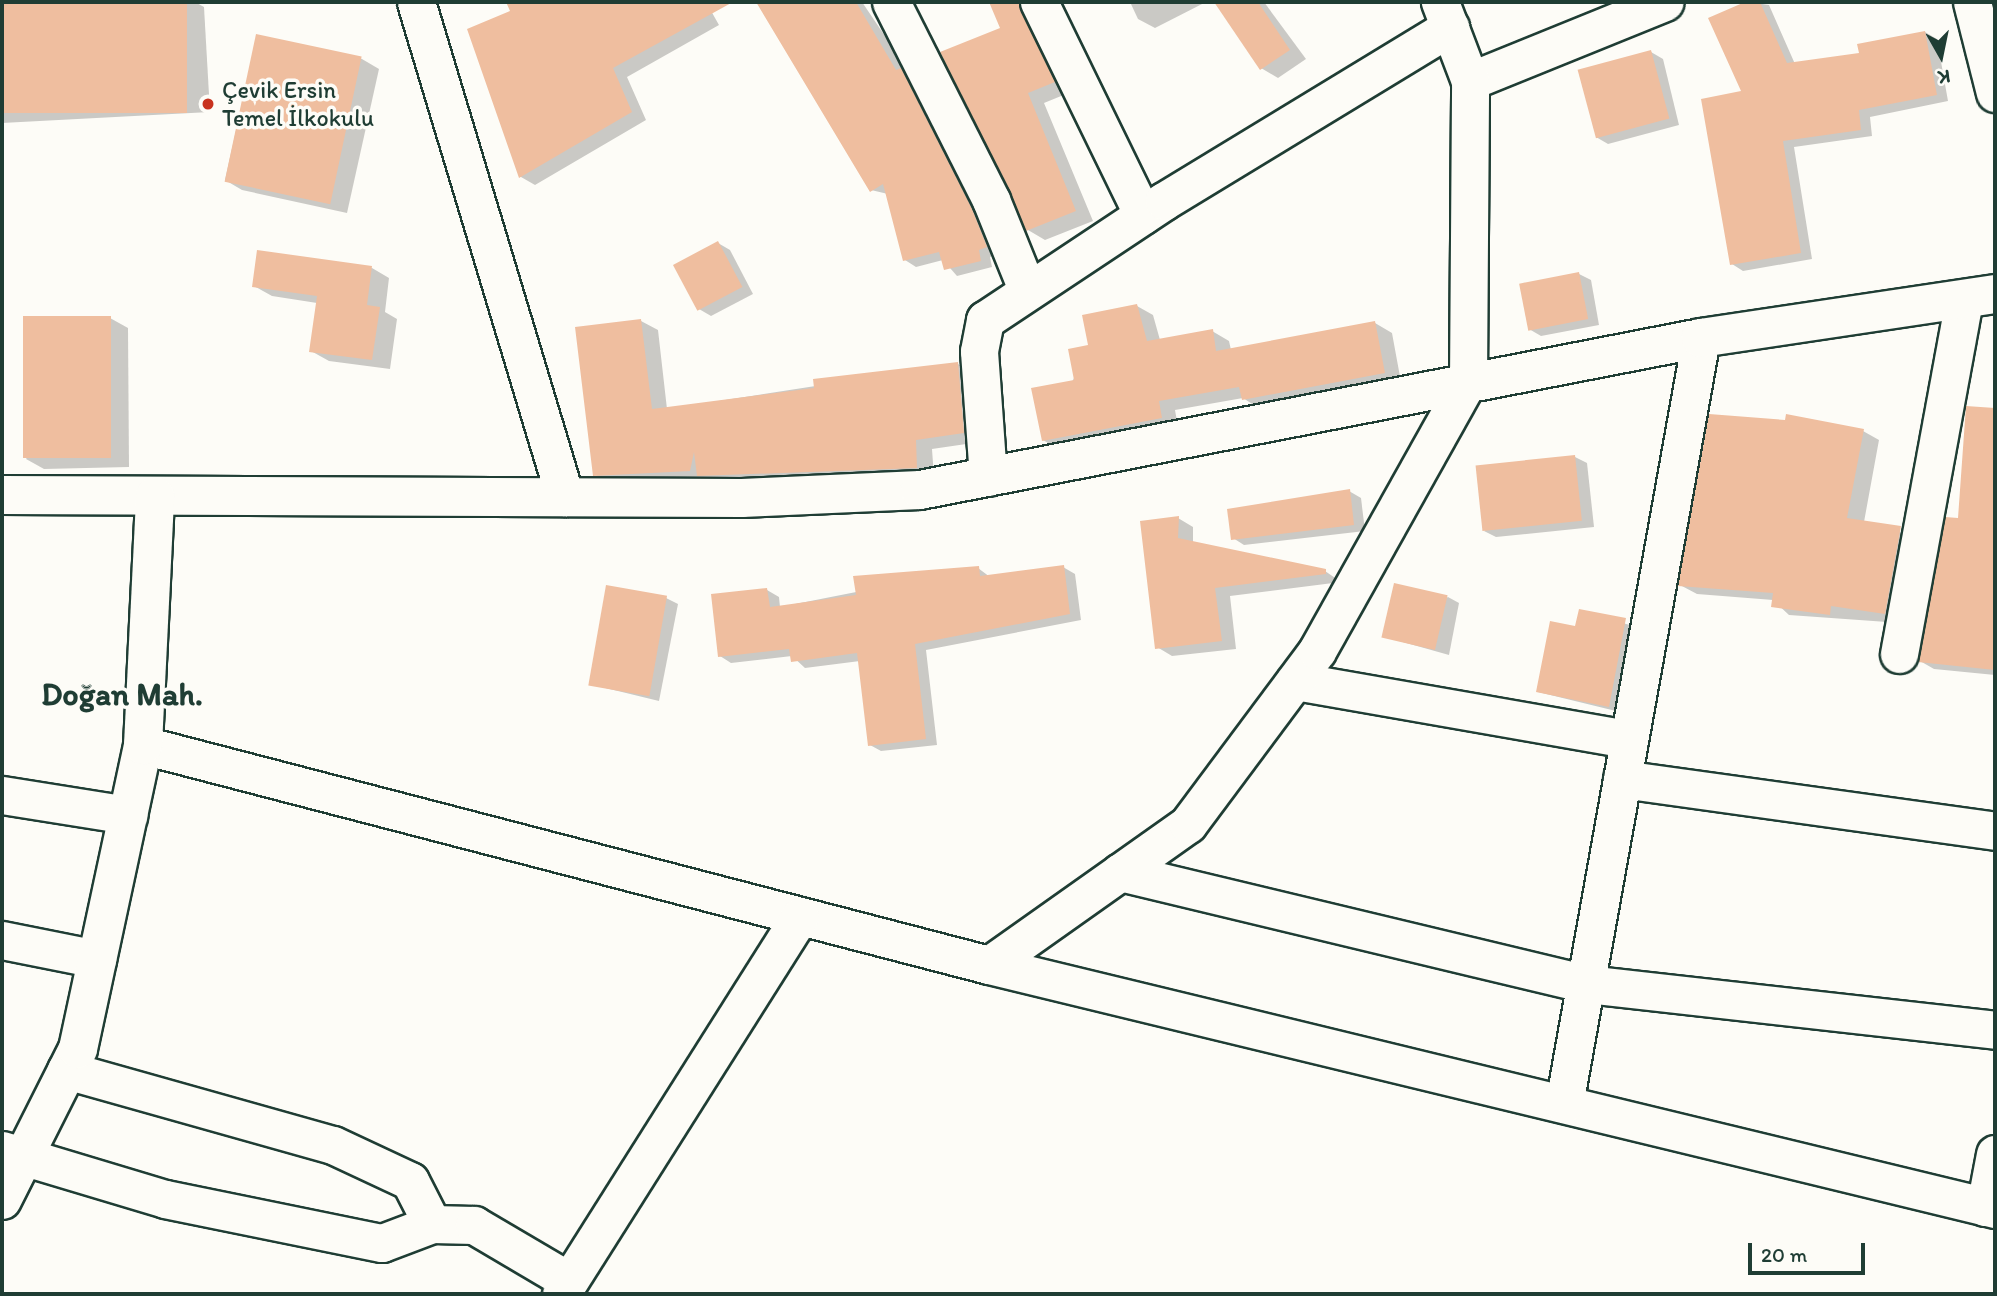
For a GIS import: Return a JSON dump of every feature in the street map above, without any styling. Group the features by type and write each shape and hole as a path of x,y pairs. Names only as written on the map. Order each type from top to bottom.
{"main road":[{"path":"2,495 565,497 892,491 988,477 1701,338 1979,299"},
{"path":"2,1200 12,1155 78,1049 144,745 155,496"}],"street":[{"path":"416,2 565,497"},
{"path":"891,2 991,200 1027,289"},
{"path":"1039,2 1143,215"},
{"path":"1470,81 1665,2"},
{"path":"1972,2 1995,93"},
{"path":"988,477 979,351 985,320 1027,289 1445,14 1470,81 1468,382 1295,681 1188,824 989,965"},
{"path":"1899,654 1979,299"},
{"path":"1564,1104 1701,338"},
{"path":"1295,681 1629,739"},
{"path":"144,745 989,965 1990,1208 1995,1154"},
{"path":"1622,779 1995,831"},
{"path":"2,795 128,815"},
{"path":"1120,872 1586,984 1995,1030"},
{"path":"12,1155 166,1199 359,1240 382,1243 432,1224 474,1225 565,1287 800,916"},
{"path":"2,940 97,959"},
{"path":"66,1070 333,1145 410,1181 432,1224"}],"building":[{"path":"2,2 187,2 187,113 2,113"},
{"path":"506,2 733,2 613,68 632,112 519,178 467,29 510,11"},
{"path":"756,2 856,2 896,70 901,68 972,209 987,247 979,250 981,261 944,270 939,252 903,261 883,184 870,192"},
{"path":"989,2 1018,2 1055,82 1028,93 1076,211 1026,231 940,52 1000,28"},
{"path":"1214,2 1258,2 1290,50 1260,70"},
{"path":"1745,2 1760,2 1787,63 1859,53 1857,44 1925,31 1937,95 1859,110 1861,130 1783,141 1801,253 1730,265 1701,99 1741,91 1708,18"},
{"path":"256,34 362,56 330,204 225,182"},
{"path":"1651,50 1669,119 1596,138 1578,70"},
{"path":"718,241 742,287 697,311 673,265"},
{"path":"257,250 372,266 367,305 380,307 372,360 309,352 317,296 252,287"},
{"path":"1579,272 1588,319 1528,331 1519,284"},
{"path":"1137,304 1147,341 1213,329 1216,351 1375,321 1385,373 1242,400 1239,387 1159,401 1162,418 1042,441 1031,388 1074,380 1068,349 1088,345 1082,315"},
{"path":"23,316 111,316 111,458 23,458"},
{"path":"641,319 652,409 814,388 813,379 958,362 964,433 916,440 917,468 697,476 694,452 690,471 593,476 575,327"},
{"path":"1966,406 1995,408 1995,670 1918,662 1945,517 1958,518"},
{"path":"1709,414 1785,420 1786,414 1864,429 1847,518 1901,526 1885,614 1831,606 1830,615 1771,607 1773,593 1678,586"},
{"path":"1575,455 1582,521 1482,531 1476,465"},
{"path":"1350,489 1354,525 1231,540 1227,509"},
{"path":"1179,516 1178,538 1326,569 1326,574 1215,588 1222,641 1155,649 1140,521"},
{"path":"1064,565 1070,614 915,644 926,739 868,746 857,653 791,662 789,649 718,657 711,594 767,588 770,607 856,595 853,576 979,566 980,576"},
{"path":"1394,583 1448,595 1435,650 1381,638"},
{"path":"606,585 667,596 649,696 588,685"},
{"path":"1579,609 1626,618 1609,707 1536,692 1550,621 1575,626"}],"place":[{"name":"Çevik Ersin Temel İlkokulu","path":"208,104"}],"district":[{"name":"Doğan Mah.","path":"122,694"}]}
